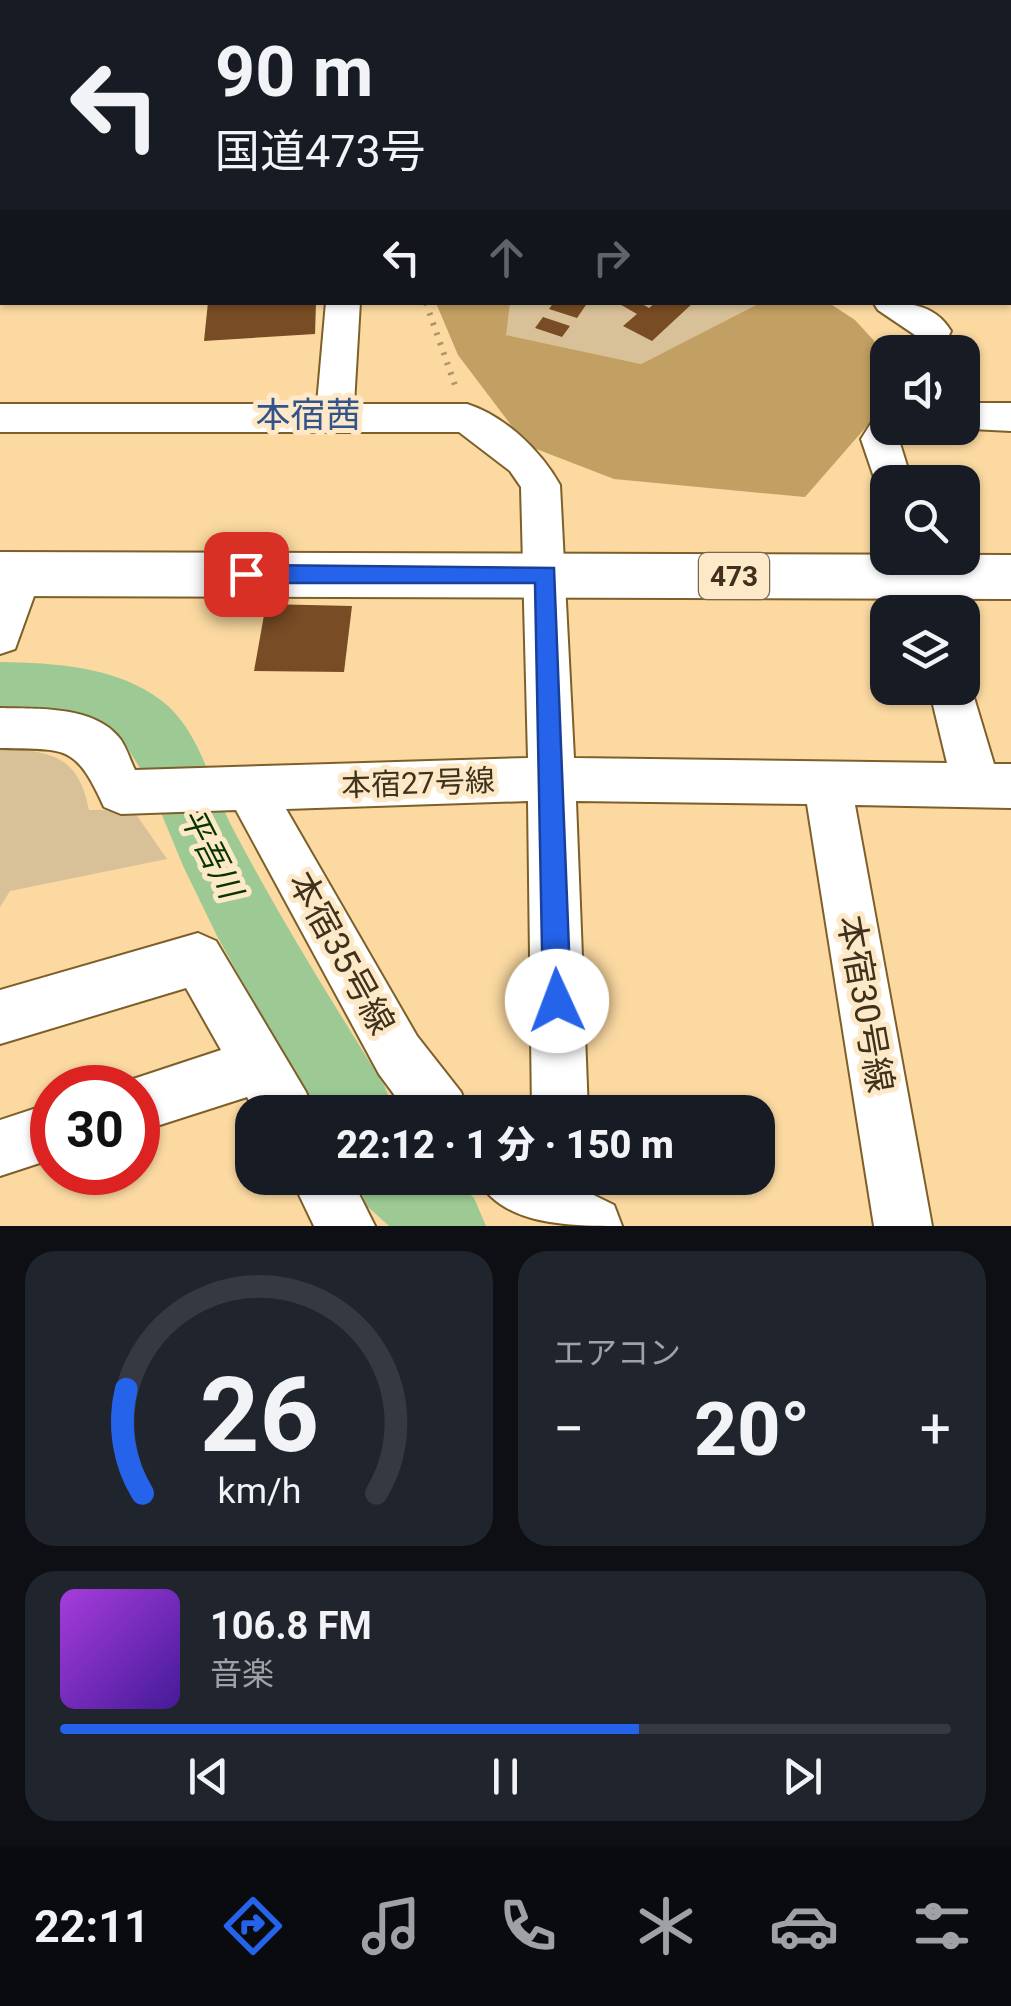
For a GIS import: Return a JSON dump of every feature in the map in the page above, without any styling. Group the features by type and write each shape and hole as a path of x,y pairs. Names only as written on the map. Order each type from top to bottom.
{"highway":[{"name":"473","path":"6,602 546,574 924,582 1011,577"}],"street":[{"path":"335,418 343,305"},
{"path":"980,417 1011,417"},
{"path":"0,418 467,418 524,461 540,485 546,574 560,1095"},
{"path":"958,705 993,786"},
{"name":"本宿27号線","path":"0,728 68,730 103,752 121,792 551,779 993,786"},
{"name":"本宿30号線","path":"827,782 903,1226"},
{"name":"本宿35号線","path":"235,789 398,1055 428,1095"},
{"path":"0,1017 198,959 277,1095"},
{"path":"160,1097 260,1065"},
{"path":"0,1148 30,1138"},
{"path":"329,1195 346,1226"},
{"path":"547,1195 573,1206"}],"path":[{"path":"427,305 467,418"}],"shaded area":[{"path":"437,305 510,305 506,335 641,364 756,305 832,305 855,320 870,336 870,422 805,497 614,479 526,445 458,355"},
{"path":"510,305 756,305 641,364 505,335"},
{"path":"0,748 59,760 78,777 89,810 133,810 167,859 10,891 0,907"}],"building":[{"path":"208,305 316,305 315,334 204,341"},
{"path":"552,305 586,305 577,318 549,309"},
{"path":"621,305 691,305 652,341 623,326 637,314"},
{"path":"543,317 570,326 562,337 535,328"},
{"path":"266,604 352,606 344,672 254,671"}],"waterway":[{"name":"平吾川","path":"0,688 90,697 124,709 150,729 170,760 207,846 243,914 347,1095"},
{"name":"平吾川","path":"413,1195 446,1226"}],"district":[{"name":"本宿茜","path":"308,415"}],"route":[{"path":"246,574 546,574 557,1001"}]}
